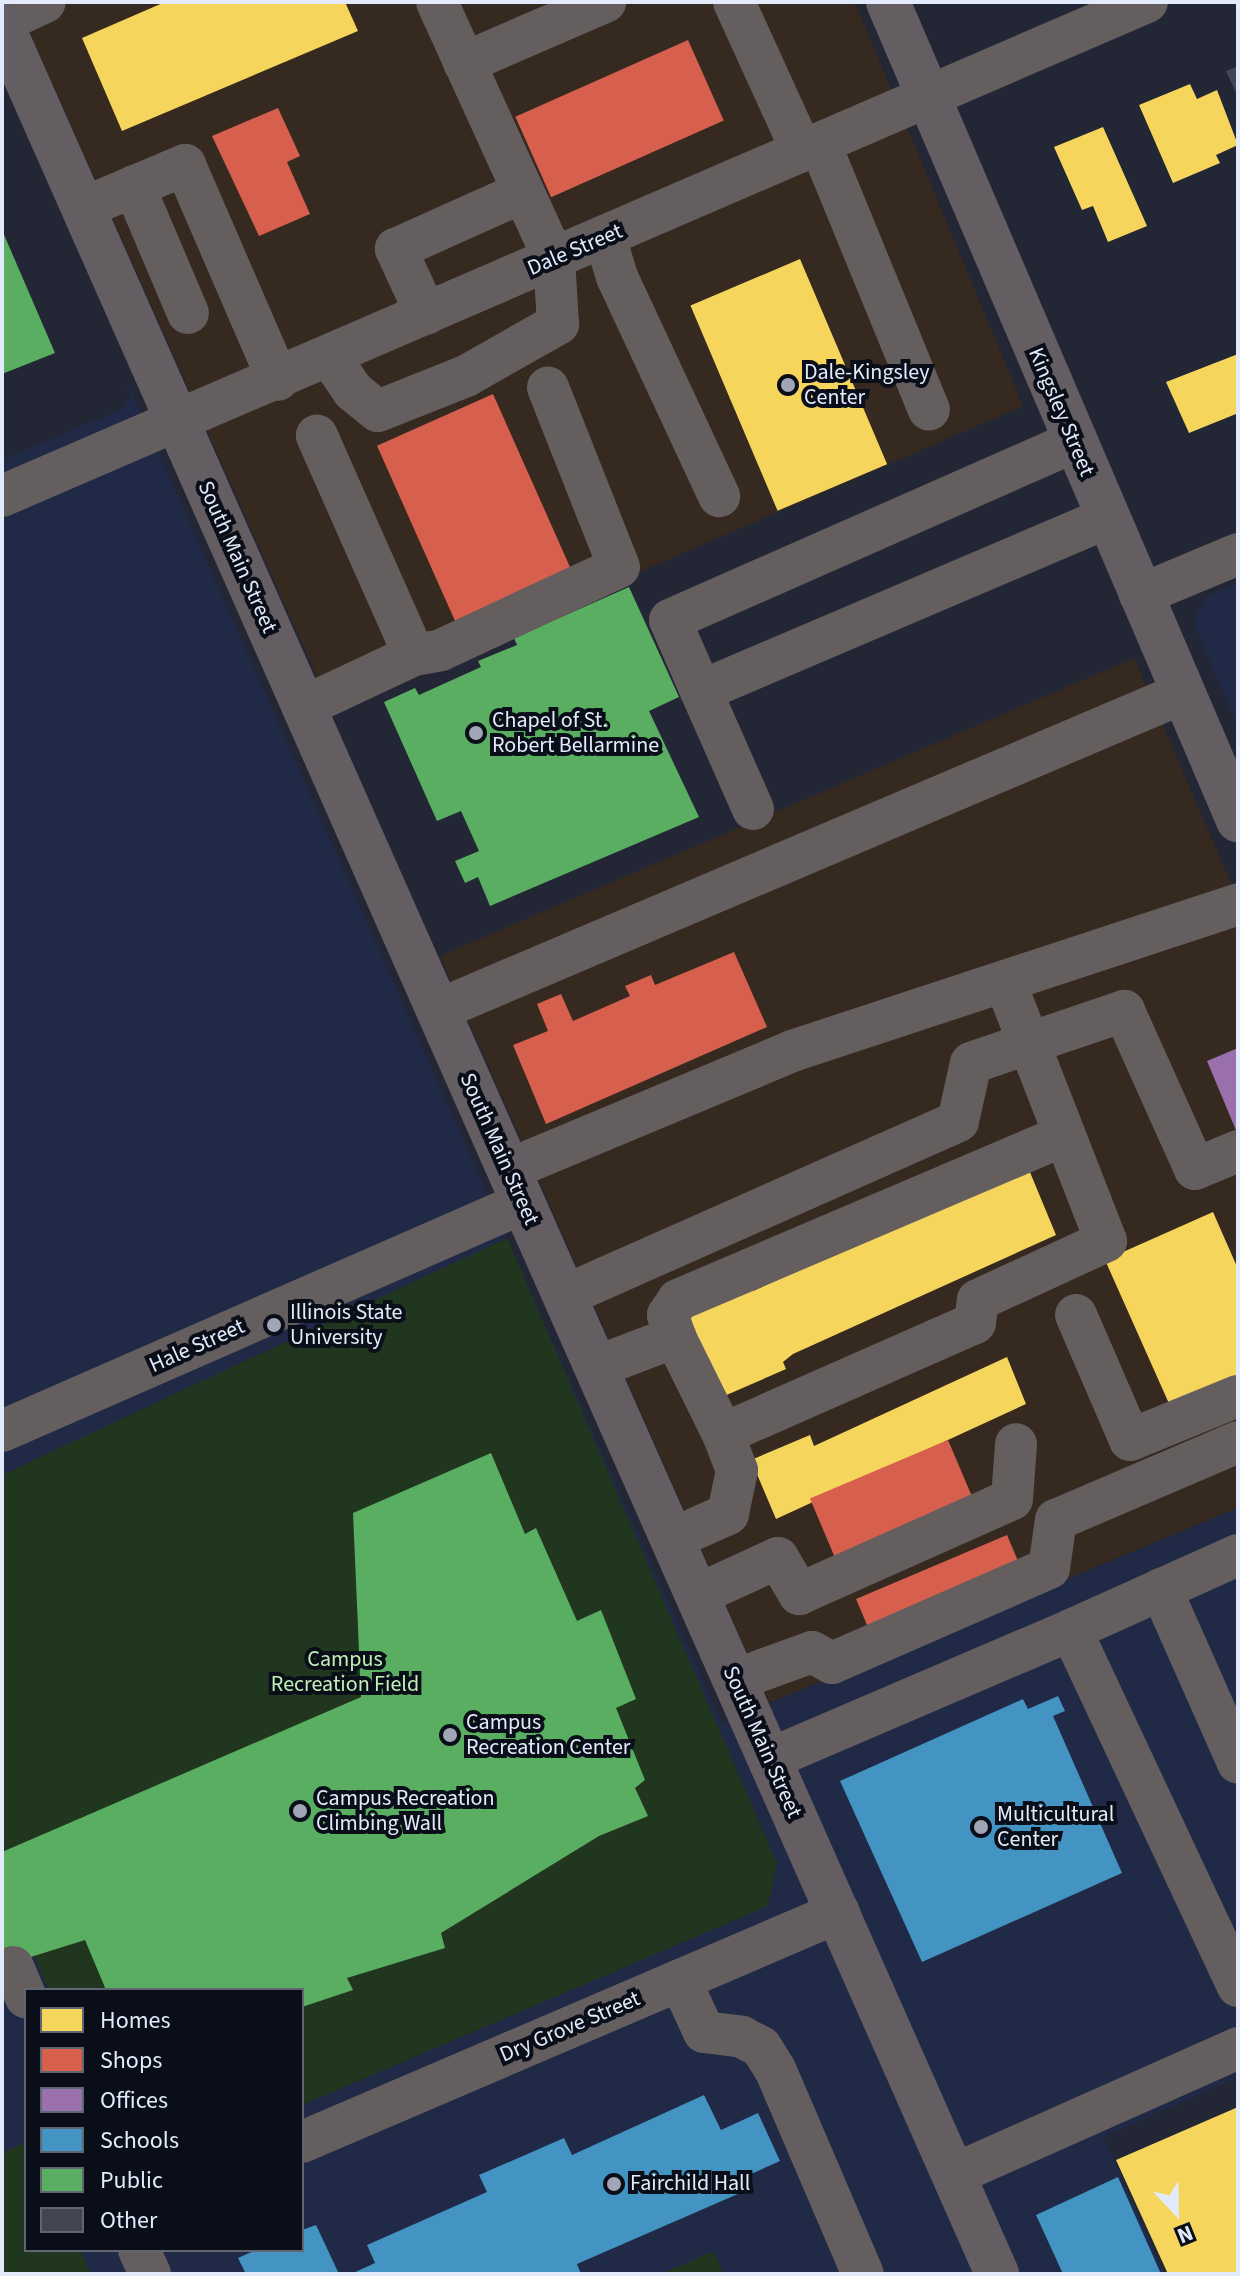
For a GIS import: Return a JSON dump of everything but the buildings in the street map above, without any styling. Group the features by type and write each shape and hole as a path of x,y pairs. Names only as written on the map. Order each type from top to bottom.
{"main road":[{"name":"Kingsley Street","path":"888,2 925,98 1238,820"},
{"name":"South Main Street","path":"2,23 997,2274"}],"street":[{"path":"2,23 45,2"},
{"path":"330,357 353,391 378,411 466,376 558,324 554,259 437,2"},
{"path":"464,63 605,2"},
{"path":"734,2 811,148 929,410"},
{"name":"Dale Street","path":"2,496 278,380 1147,2"},
{"path":"83,208 185,165 278,380"},
{"path":"134,186 188,313"},
{"path":"426,314 396,249 523,192"},
{"path":"605,237 617,277 719,496"},
{"path":"139,335 239,290"},
{"path":"303,707 414,655 441,650 619,567 548,388"},
{"path":"317,436 414,655"},
{"path":"753,809 670,620 1074,442"},
{"path":"701,691 1107,518"},
{"path":"1140,595 1238,554"},
{"path":"438,1010 1183,693"},
{"name":"Hale Street","path":"2,1431 516,1187 792,1051 1238,904"},
{"path":"1104,949 1124,1011 1195,1169 1238,1151"},
{"path":"723,1434 975,1323 978,1300 1106,1241 1005,982"},
{"path":"564,1296 958,1121 971,1063 1124,1011"},
{"path":"672,1539 728,1514 737,1470 723,1434 675,1337 668,1315 678,1300 1064,1135"},
{"path":"1076,1315 1130,1440 1238,1396"},
{"path":"596,1367 675,1337"},
{"path":"735,1680 812,1652 832,1663 1049,1568 1056,1520 1238,1442"},
{"path":"697,1595 778,1558 799,1594 1012,1499 1016,1444"},
{"path":"770,1759 1238,1555"},
{"path":"1161,1589 1238,1763"},
{"path":"1071,1630 1234,1972"},
{"name":"Dry Grove Street","path":"304,2141 839,1912"},
{"path":"680,1980 704,2032 742,2037 761,2047 775,2069 863,2274"},
{"path":"953,2175 1238,2048"},
{"path":"140,2252 150,2274"}],"shaded area":[{"path":"16,2 855,2 1023,406 330,706"},
{"name":"Illinois State University","path":"127,382 722,1723 1238,1508 1238,2077 1104,2137 1165,2274 2,2274 2,460 120,410 130,398"},
{"path":"1238,582 1238,727 1195,626 1197,612 1211,594"},
{"path":"1134,658 1238,899 1238,1508 769,1703 440,956"}],"green space":[{"name":"Campus Recreation Field","path":"507,1238 777,1863 768,1906 304,2104 304,1988 48,1988 2,1884 2,1475"},
{"path":"24,2143 24,2252 81,2252 91,2274 2,2274 2,2153"},
{"path":"714,2251 723,2274 661,2274"}],"place":[{"name":"Dale-Kingsley Center","path":"788,385"},
{"name":"Chapel of St. Robert Bellarmine","path":"476,733"},
{"name":"Illinois State University","path":"274,1325"},
{"name":"Campus Recreation Center","path":"450,1735"},
{"name":"Campus Recreation Climbing Wall","path":"300,1811"},
{"name":"Multicultural Center","path":"981,1827"},
{"name":"Fairchild Hall","path":"614,2184"}]}
